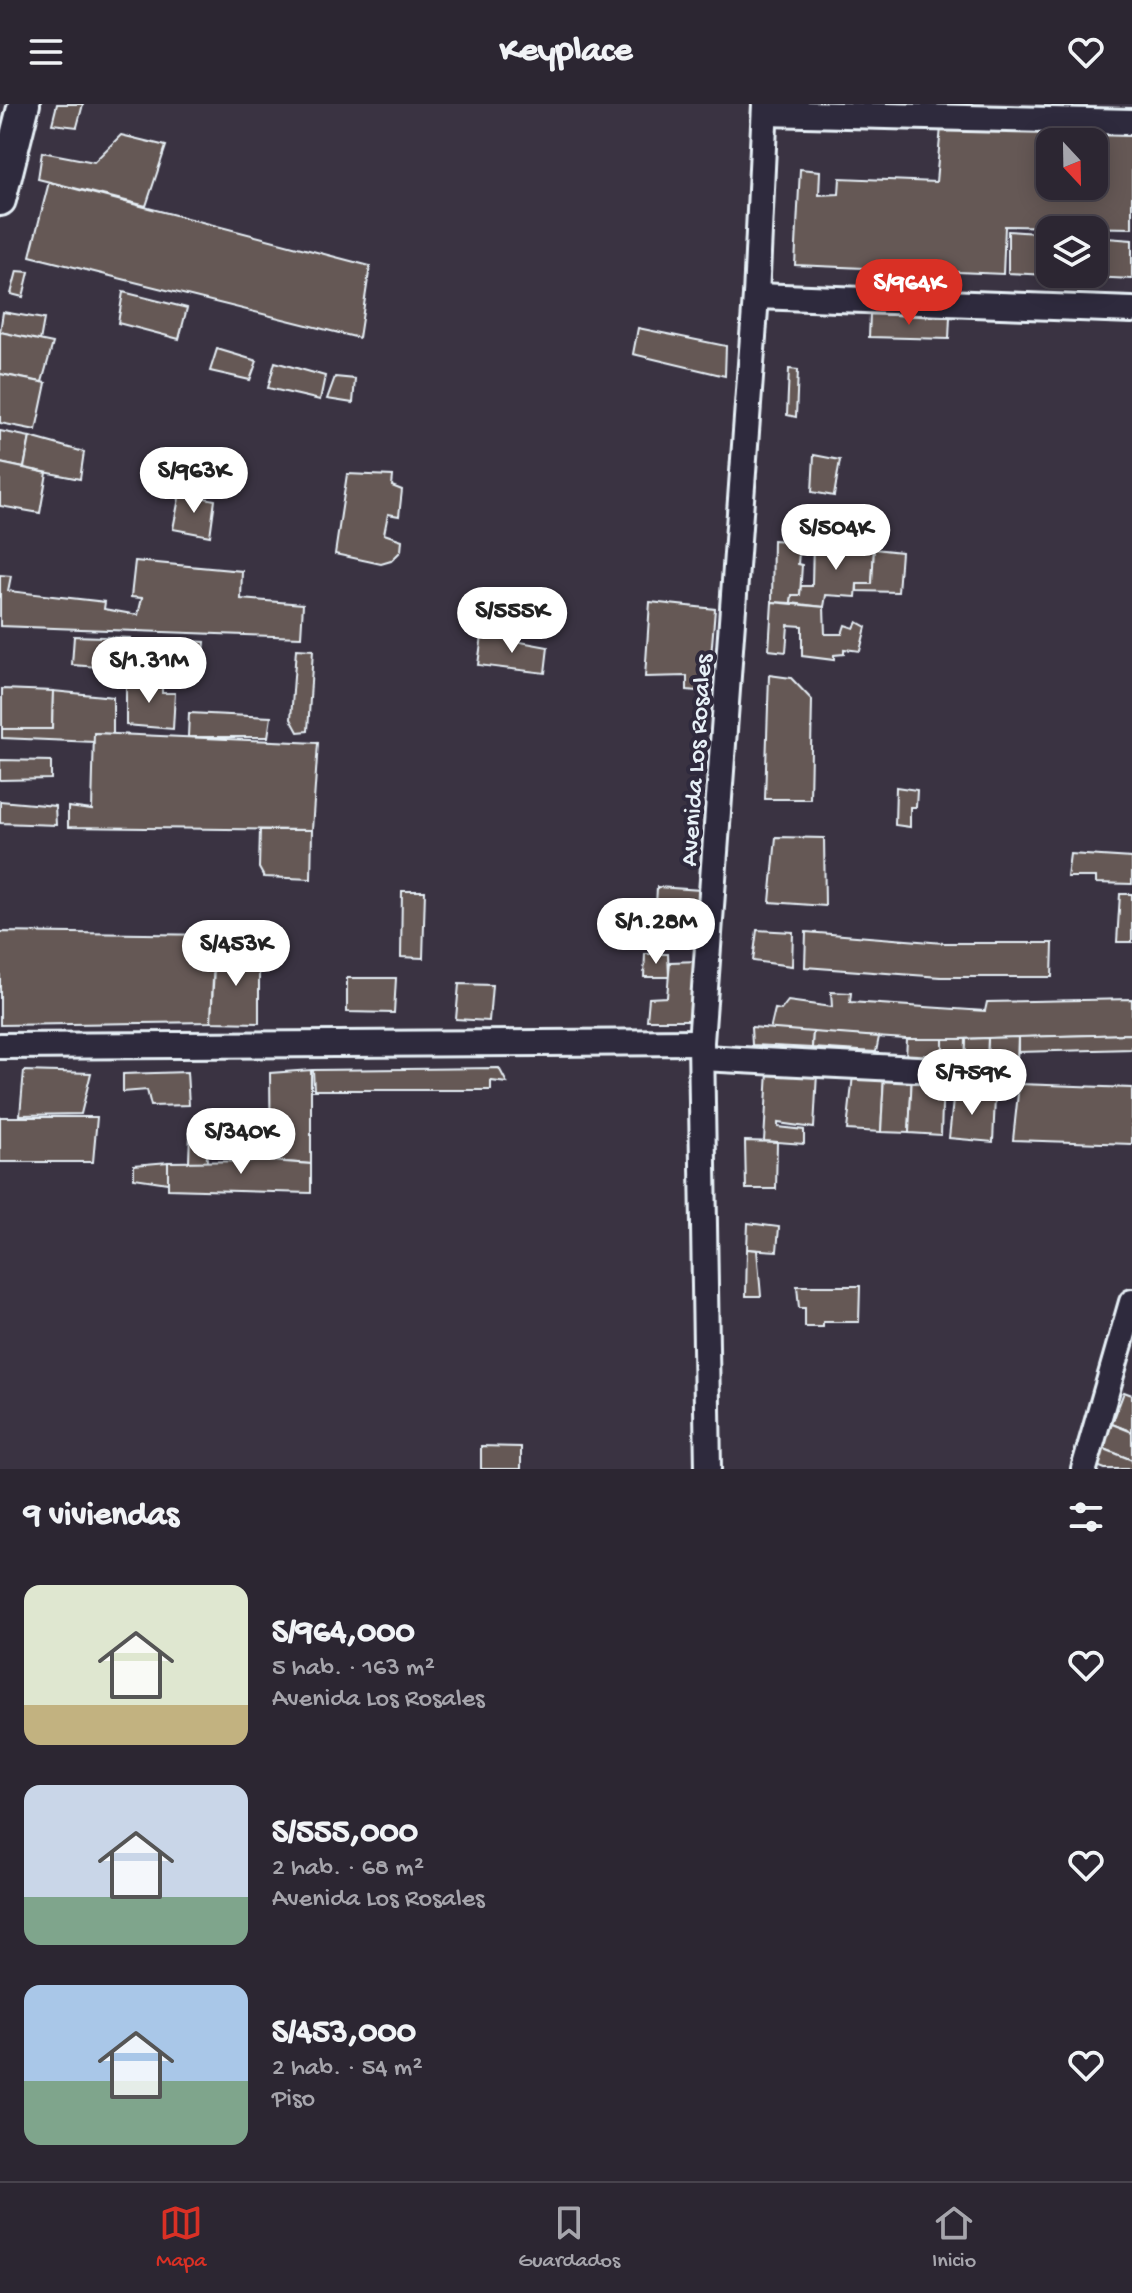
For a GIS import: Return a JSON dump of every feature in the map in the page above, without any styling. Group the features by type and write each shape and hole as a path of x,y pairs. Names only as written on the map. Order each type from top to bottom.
{"main road":[{"path":"0,200 24,104"}],"street":[{"path":"765,108 1132,122"},
{"name":"Avenida Los Rosales","path":"708,1469 701,1050 756,296 765,108"},
{"path":"756,296 1132,310"},
{"path":"0,1046 701,1050 936,1070"},
{"path":"1084,1469 1132,1302"}],"building":[{"path":"57,104 83,104 77,127 52,124"},
{"path":"941,127 1036,129 1036,200 1108,200 1108,131 1132,132 1132,228 1108,228 1108,216 1036,216 1036,226 1005,226 1003,274 795,265 800,169 820,171 819,195 839,194 840,178 936,182"},
{"path":"121,135 166,146 146,206 38,179 42,152 94,162"},
{"path":"49,182 370,266 359,338 30,256"},
{"path":"1008,231 1036,233 1036,274 1008,273"},
{"path":"1108,238 1132,240 1132,279 1108,278"},
{"path":"17,271 29,272 23,297 11,294"},
{"path":"123,292 187,308 179,339 118,323"},
{"path":"3,312 44,319 40,341 0,332"},
{"path":"870,314 950,317 949,339 869,337"},
{"path":"638,328 726,346 725,376 633,354"},
{"path":"0,332 53,343 42,382 0,374"},
{"path":"217,349 257,361 250,380 210,371"},
{"path":"275,362 325,376 320,400 268,388"},
{"path":"789,369 798,370 796,417 787,415"},
{"path":"0,374 46,383 36,430 0,423"},
{"path":"335,377 355,379 353,403 327,399"},
{"path":"0,431 30,437 24,468 0,463"},
{"path":"30,437 84,452 80,479 24,468"},
{"path":"814,455 840,460 834,496 812,492"},
{"path":"0,463 47,473 40,513 0,506"},
{"path":"347,474 393,476 392,486 402,490 399,516 388,514 384,534 402,540 401,551 391,561 381,564 335,554"},
{"path":"180,493 215,500 210,536 173,529"},
{"path":"773,540 800,542 800,595 792,595 791,603 772,602"},
{"path":"813,540 848,541 847,549 874,549 872,584 857,584 856,597 826,595 824,607 791,603 792,595 800,595 801,586 812,586"},
{"path":"874,549 901,552 898,592 857,591 857,584 872,584"},
{"path":"135,561 242,571 241,599 303,604 301,637 0,626 0,575 11,576 8,591 105,602 104,609 138,615 142,598 131,597"},
{"path":"650,602 715,609 708,692 687,690 687,676 645,677"},
{"path":"772,602 824,607 825,634 842,634 845,625 854,628 857,622 866,627 860,651 844,649 844,654 834,655 834,660 802,656 802,626 788,625 786,652 769,650"},
{"path":"482,635 548,647 545,673 478,665"},
{"path":"74,636 130,638 128,657 98,655 99,667 72,665"},
{"path":"172,640 205,642 203,662 169,660"},
{"path":"296,649 313,650 308,731 298,732 291,719"},
{"path":"769,675 791,678 812,700 810,799 765,799"},
{"path":"126,680 162,682 162,693 175,693 173,729 126,725"},
{"path":"2,689 53,691 52,729 2,729"},
{"path":"53,691 113,697 113,734 94,733 94,742 2,738 2,729 52,729"},
{"path":"189,713 271,717 268,737 188,737"},
{"path":"94,733 318,743 312,830 68,827 68,807 92,810"},
{"path":"0,760 51,761 51,779 0,780"},
{"path":"896,787 917,790 916,807 910,807 910,827 895,825"},
{"path":"0,801 55,806 56,825 0,823"},
{"path":"260,830 312,830 311,879 264,877 259,868"},
{"path":"776,837 824,838 825,906 770,902"},
{"path":"1070,854 1132,858 1132,884 1096,883 1096,877 1067,877"},
{"path":"657,887 701,890 700,927 655,925"},
{"path":"402,891 425,891 423,958 401,957"},
{"path":"1120,894 1132,894 1132,942 1117,942"},
{"path":"757,930 793,932 792,966 753,961"},
{"path":"0,932 215,935 211,1022 0,1025"},
{"path":"806,932 944,943 1053,943 1052,977 941,977 805,967"},
{"path":"215,951 259,954 259,1023 211,1022"},
{"path":"645,954 668,954 669,977 644,977"},
{"path":"699,961 696,1020 647,1020 649,998 667,997 670,962"},
{"path":"347,978 396,978 394,1013 347,1012"},
{"path":"459,984 492,985 489,1021 456,1019"},
{"path":"831,992 851,993 850,1002 985,1011 987,1002 1132,999 1132,1034 921,1040 770,1030 775,1009 781,1010 788,1001 832,1007"},
{"path":"751,1027 813,1032 812,1048 752,1045"},
{"path":"813,1032 879,1037 876,1052 812,1048"},
{"path":"1132,1034 1132,1049 1018,1052 1018,1037"},
{"path":"1018,1037 1017,1061 987,1059 988,1038"},
{"path":"988,1038 987,1059 965,1061 966,1039"},
{"path":"907,1039 943,1039 943,1058 906,1058"},
{"path":"943,1039 966,1039 965,1061 943,1061"},
{"path":"499,1068 507,1083 491,1081 491,1090 314,1090 313,1070"},
{"path":"311,1070 311,1164 271,1161 270,1073"},
{"path":"24,1071 91,1073 81,1114 20,1115"},
{"path":"768,1071 817,1073 814,1128 778,1123 778,1127 804,1130 804,1144 764,1141"},
{"path":"187,1072 189,1105 151,1106 147,1090 123,1092 123,1074"},
{"path":"853,1075 884,1076 881,1132 847,1130"},
{"path":"912,1075 909,1133 881,1132 884,1076"},
{"path":"912,1075 943,1076 941,1135 909,1133"},
{"path":"1019,1084 1132,1088 1132,1144 1013,1140"},
{"path":"954,1091 995,1098 993,1142 949,1138"},
{"path":"0,1117 97,1117 93,1162 0,1162"},
{"path":"190,1133 206,1135 207,1162 189,1162"},
{"path":"745,1141 777,1142 776,1189 746,1189"},
{"path":"271,1161 311,1164 311,1193 168,1189 168,1162"},
{"path":"168,1162 168,1183 134,1178 134,1165"},
{"path":"748,1223 779,1227 777,1251 747,1249"},
{"path":"747,1249 757,1250 761,1296 746,1296"},
{"path":"797,1286 860,1286 859,1322 823,1322 823,1327 805,1327 805,1308 799,1308"},
{"path":"1124,1392 1132,1395 1132,1432 1112,1424"},
{"path":"1112,1424 1132,1432 1132,1460 1102,1448"},
{"path":"481,1446 521,1447 521,1469 481,1469"},
{"path":"1102,1448 1132,1460 1132,1469 1097,1466"}]}
